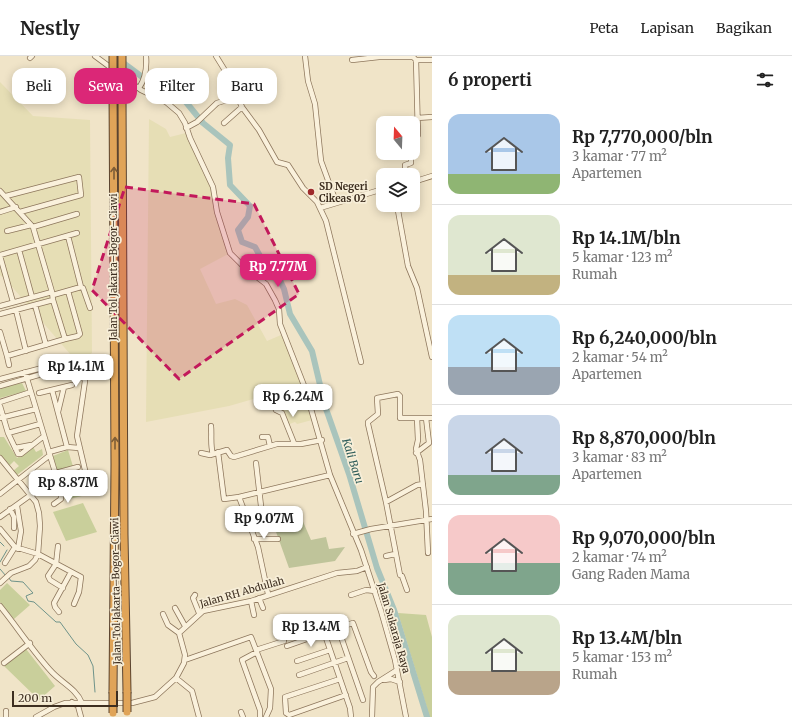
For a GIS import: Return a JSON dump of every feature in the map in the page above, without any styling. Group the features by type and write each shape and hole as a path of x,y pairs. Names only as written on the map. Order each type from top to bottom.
{"highway":[{"name":"Jalan Tol Jakarta–Bogor–Ciawi","path":"113,56 115,310 113,715"},
{"name":"Jalan Tol Jakarta–Bogor–Ciawi","path":"122,56 124,527 127,714"},
{"path":"115,310 124,309"}],"street":[{"name":"Jalan Sukaraja Raya","path":"95,56 139,88 171,105 179,113 213,187 217,212 230,253 244,267 266,284 275,300 279,309 280,324 299,368 322,440 330,475 353,534 355,535 375,591 398,670 406,717"},
{"path":"139,88 146,74 146,56"},
{"path":"216,56 223,68"},
{"path":"304,56 308,81 315,104 321,161 336,202"},
{"path":"352,60 379,57 413,57 416,60 432,60"},
{"path":"416,60 417,116"},
{"path":"186,128 197,122 217,103"},
{"path":"240,104 259,130 277,162 288,165 303,188 317,202 320,208 330,234 361,362"},
{"path":"224,123 242,107"},
{"path":"420,118 432,117"},
{"path":"405,168 405,166 411,163 411,160"},
{"path":"420,180 432,176"},
{"path":"6,196 79,177 82,195 20,212"},
{"path":"0,191 32,226 65,339"},
{"path":"320,208 336,202 376,192"},
{"path":"0,212 16,207"},
{"path":"398,212 408,266 416,288 432,357"},
{"path":"7,232 77,214"},
{"path":"13,302 0,256 77,233"},
{"path":"68,236 81,287 83,288 90,308"},
{"path":"19,250 32,297"},
{"path":"0,314 35,305 53,296 81,287"},
{"path":"7,356 78,336 80,334 68,291"},
{"path":"0,306 32,297 53,296"},
{"path":"35,305 46,345"},
{"path":"16,310 26,351"},
{"path":"0,332 9,365"},
{"path":"0,379 80,358"},
{"path":"0,386 73,365 80,367 86,381 77,430 79,448 89,487"},
{"path":"25,372 61,492 61,498 54,504"},
{"path":"39,393 72,384"},
{"path":"58,412 64,386"},
{"path":"52,390 67,447"},
{"path":"0,402 31,392"},
{"path":"407,590 402,576 400,575 386,502 368,433 368,422 378,414 376,400 379,397 399,394 400,418 432,418"},
{"path":"273,403 276,410 282,413 294,443"},
{"path":"0,406 2,418 15,448 32,444 44,436"},
{"path":"2,418 36,409"},
{"path":"417,418 418,440 416,453 420,460 430,520 428,553"},
{"path":"416,453 429,443 426,418"},
{"path":"8,433 40,424"},
{"path":"211,426 213,441 211,445 215,453 224,498 239,497 330,475"},
{"path":"262,437 268,437 270,446"},
{"path":"200,453 215,453 226,450 231,456 234,457 270,446 322,440"},
{"path":"0,494 50,454 67,447 79,448"},
{"path":"0,458 1,464 19,479 31,495 39,513 40,530 38,554 29,566 11,573 0,583"},
{"path":"256,462 261,506"},
{"path":"0,517 10,509 17,506 56,474 78,467"},
{"path":"386,502 423,484"},
{"path":"61,492 82,486"},
{"path":"239,497 261,559 268,594"},
{"path":"5,563 16,548 21,531 17,506"},
{"path":"10,509 14,517 14,528"},
{"path":"353,534 371,529 430,520"},
{"path":"0,529 16,548 38,554 82,578 74,604"},
{"path":"254,539 278,539"},
{"path":"58,546 56,564 49,575 49,578 62,588"},
{"path":"386,556 396,554"},
{"name":"Jalan RH Abdullah","path":"179,633 199,613 221,606 251,601 268,594 337,573 357,571 367,567"},
{"path":"59,612 54,603 71,572"},
{"path":"351,595 366,590 375,591"},
{"path":"195,595 193,598 199,613"},
{"path":"259,598 263,608"},
{"path":"251,601 254,615"},
{"path":"0,606 49,669 62,682 77,693 82,703"},
{"path":"175,608 185,626"},
{"path":"36,717 57,705 72,702 132,703 155,697 176,678 185,660 179,633 168,625 163,614"},
{"path":"287,646 353,623 371,672 374,676"},
{"path":"338,628 363,700"},
{"path":"324,633 346,695 351,717"},
{"path":"185,660 251,637 271,689 270,708 266,717"},
{"path":"260,717 260,710 242,660 256,651 284,641"},
{"path":"4,663 30,643"},
{"path":"297,661 330,650"},
{"path":"299,675 348,658"},
{"path":"372,717 372,689 375,684 398,670"},
{"path":"176,678 192,691 199,717"},
{"path":"340,678 286,696 284,698 285,711 289,714 346,695"},
{"path":"382,680 391,679 400,682"},
{"path":"72,702 78,706 81,717"},
{"path":"6,711 6,717"}],"highlighted area":[{"path":"125,187 254,204 299,294 179,379 92,290"}],"shaded area":[{"path":"0,82 12,94 12,104 21,104 33,116 90,120 92,353 77,362 7,281 0,275"},
{"path":"149,119 166,129 170,137 186,133 213,187 230,253 200,269 216,304 235,299 247,305 267,341 281,335 285,339 298,369 312,420 297,424 295,422 287,425 277,403 272,398 267,387 255,391 257,398 229,406 146,422"}],"green space":[{"path":"22,383 26,391 0,398 0,388"},
{"path":"0,437 4,437 17,458 33,447 36,452 42,449 43,455 17,475 13,471 19,466 14,461 8,467 0,456"},
{"path":"68,450 82,496 65,500 53,456"},
{"path":"83,503 97,532 66,541 53,512"},
{"path":"290,507 292,519 301,517 311,540 326,537 329,549 345,547 335,561 289,568 275,529 278,525 278,510"},
{"path":"7,583 30,605 14,619 0,602 0,590"},
{"path":"398,613 426,615 432,637 432,717 426,717 427,708"},
{"path":"26,649 55,686 39,700 4,666"}],"waterway":[{"name":"Kali Baru","path":"114,56 149,82 171,90 181,96 203,123 230,145 228,158 230,185 250,206 248,217 238,230 242,242 255,247 260,256 276,272 284,289 290,314 312,351 325,406 349,474 377,568 394,610 427,717"},
{"path":"0,542 4,546"},
{"path":"0,562 7,550"},
{"path":"0,569 6,576"},
{"path":"9,578 11,581 23,582 33,593 26,596 28,601 34,602 56,622 60,622 76,644 88,655 93,666 95,692"}],"place":[{"name":"SD Negeri Cikeas 02","path":"311,192"}]}
